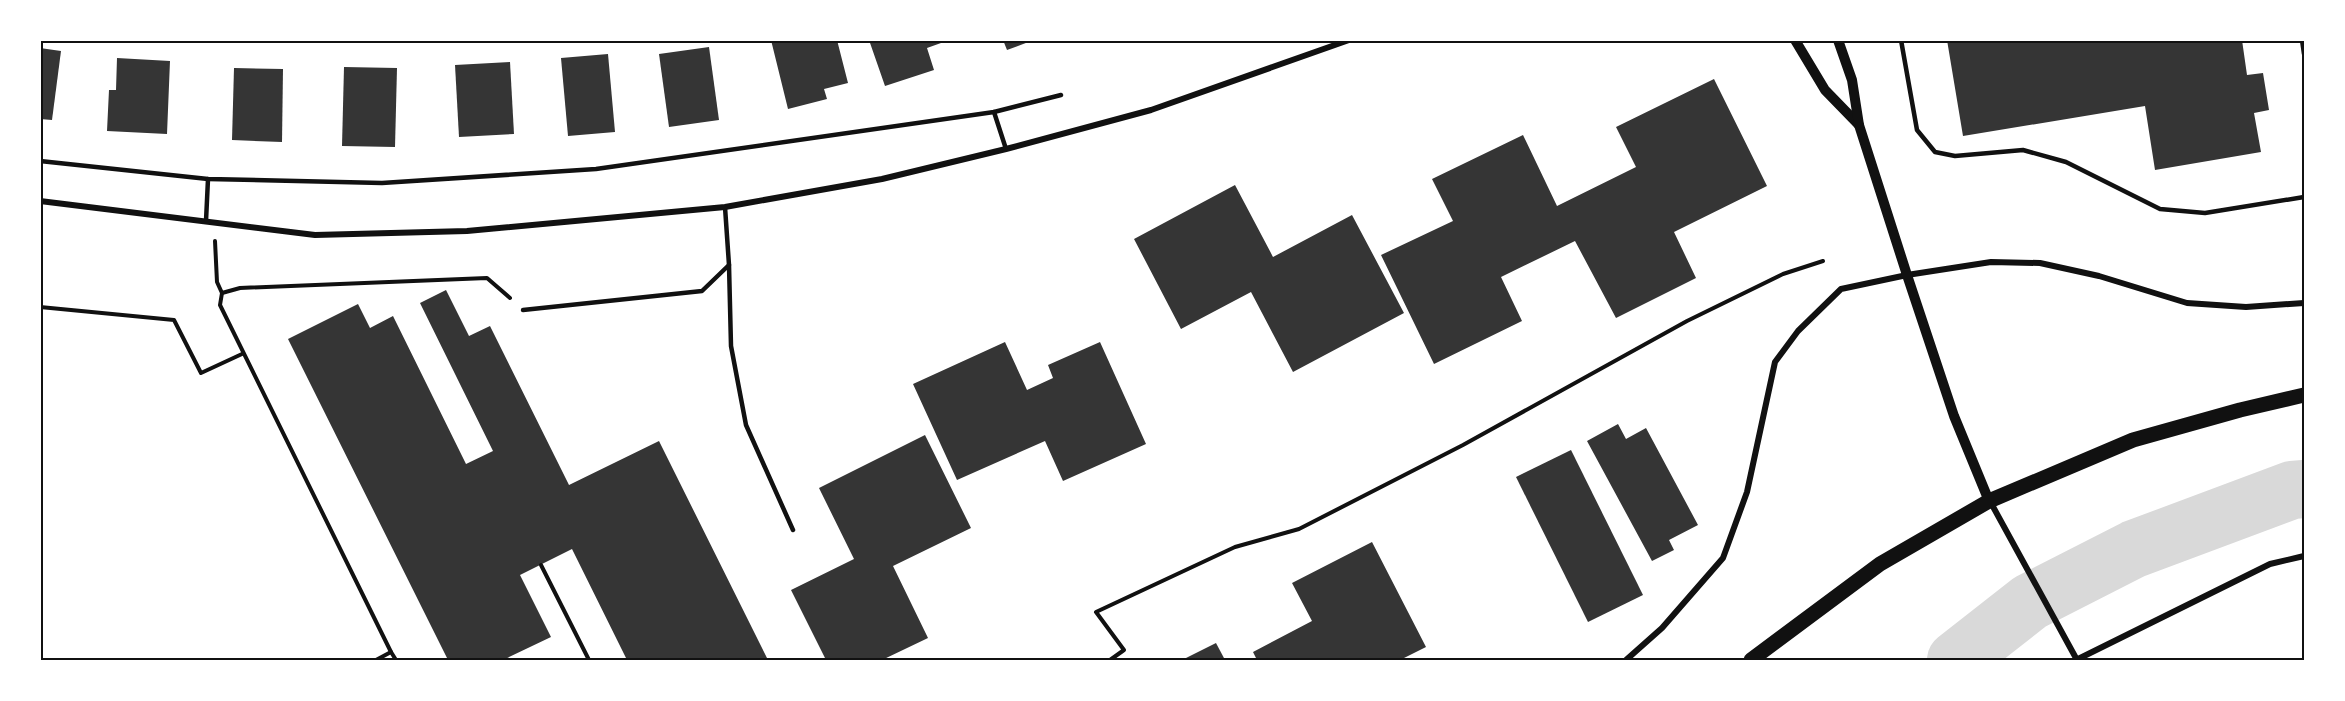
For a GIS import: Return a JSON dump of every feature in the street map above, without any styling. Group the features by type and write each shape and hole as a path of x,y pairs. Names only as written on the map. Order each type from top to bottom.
{"main road":[{"path":"1751,660 1880,564 1989,501 2133,440 2304,395"}],"street":[{"path":"40,201 315,235 467,231 725,207 882,179 1151,111 1348,40"},
{"path":"1795,40 1825,90 1859,125"},
{"path":"1838,40 1852,80 1859,125 1954,416 1989,501 2076,660 2270,564 2304,556"},
{"path":"1626,660 1662,628 1723,558 1747,492 1775,362 1798,331 1841,289 1907,274 1991,262 2040,263 2099,276 2187,303 2246,307 2304,303"}],"lane":[{"path":"1901,40 1917,130 1935,152 1954,156 2023,150 2066,162 2160,209 2205,213 2304,197"},
{"path":"2302,40 2304,54"},
{"path":"40,161 208,179 382,183 596,169 994,112 1061,95"},
{"path":"994,112 1006,149"},
{"path":"206,221 208,179"},
{"path":"725,207 731,346 746,425 793,530"},
{"path":"523,310 702,291 729,266"}],"path":[{"path":"215,222 217,282 222,293 220,305 396,660"},
{"path":"1110,660 1124,650 1096,612 1235,546 1299,530 1463,445 1687,321 1784,274 1823,261"},
{"path":"222,293 240,288 487,278 523,310"},
{"path":"40,307 174,320 201,373 242,354"},
{"path":"541,565 587,660"},
{"path":"376,660 391,651"}],"building":[{"path":"771,40 837,40 848,83 824,89 827,99 788,109"},
{"path":"869,40 940,40 941,43 927,48 934,70 885,86"},
{"path":"1003,40 1031,40 1031,41 1007,50"},
{"path":"1947,40 2242,40 2247,75 2263,73 2269,110 2254,113 2261,152 2155,170 2145,106 1963,136"},
{"path":"709,47 719,120 669,127 659,54"},
{"path":"40,48 61,51 52,120 40,119"},
{"path":"608,54 615,132 568,136 561,58"},
{"path":"117,58 170,61 167,134 107,131 109,90 116,90"},
{"path":"510,62 514,134 459,137 455,65"},
{"path":"344,67 397,68 395,147 342,146"},
{"path":"234,68 283,69 282,142 232,140"},
{"path":"1714,79 1767,186 1674,232 1696,278 1616,318 1575,241 1501,277 1522,321 1434,364 1381,255 1453,221 1432,179 1523,135 1557,206 1636,167 1616,127"},
{"path":"1235,185 1273,257 1352,215 1404,313 1293,372 1251,292 1181,329 1134,239"},
{"path":"446,290 469,336 490,326 569,485 659,441 768,660 627,660 572,549 520,575 551,637 503,660 448,660 288,339 358,304 370,328 393,316 466,464 493,451 420,303"},
{"path":"1005,342 1027,390 1053,378 1048,365 1100,342 1146,444 1063,481 1045,441 957,480 913,384"},
{"path":"1618,424 1626,439 1646,428 1698,525 1669,540 1674,550 1652,561 1587,441"},
{"path":"925,435 971,528 893,566 928,638 882,660 826,660 791,590 854,559 819,488"},
{"path":"1571,450 1643,595 1588,622 1516,477"},
{"path":"1372,542 1426,647 1400,660 1257,660 1253,652 1312,621 1292,583"},
{"path":"1216,643 1225,660 1182,660"}],"waterway":[{"path":"1956,660 2030,602 2134,549 2292,490 2304,489"}]}
